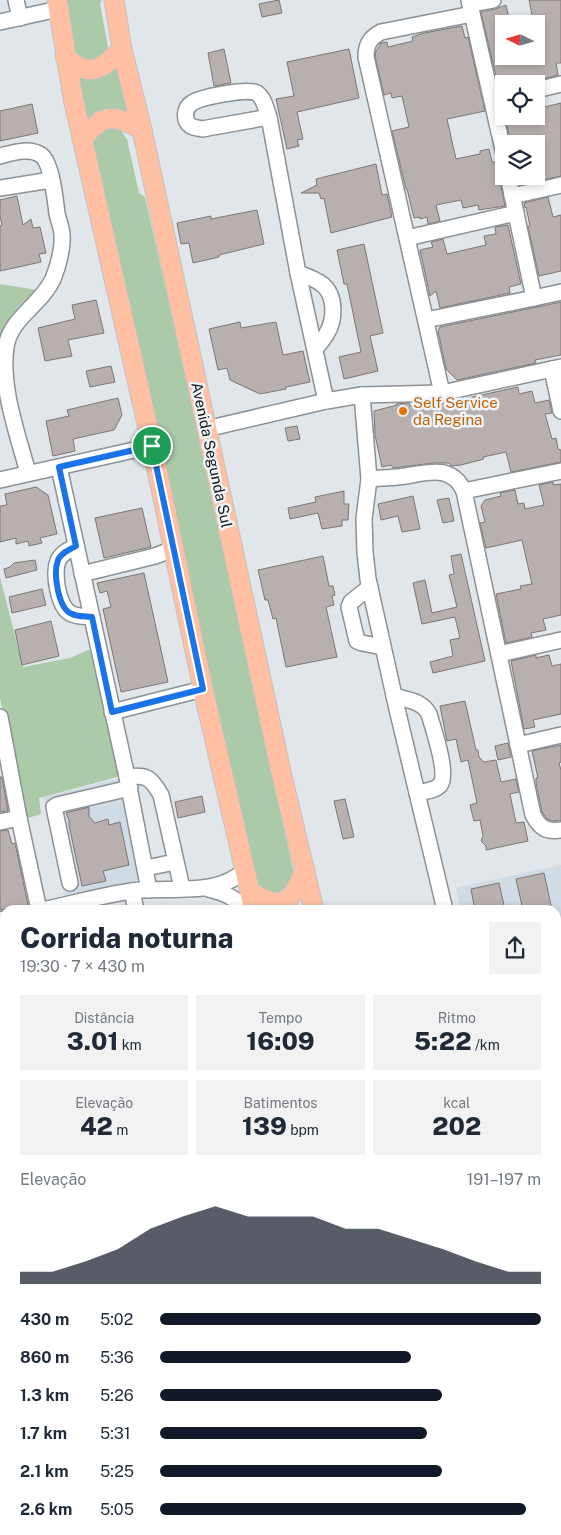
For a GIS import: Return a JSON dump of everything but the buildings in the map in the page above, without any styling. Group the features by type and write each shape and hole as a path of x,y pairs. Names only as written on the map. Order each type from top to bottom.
{"main road":[{"name":"Avenida Segunda Sul","path":"114,0 122,49 142,130 282,776 313,905"},
{"path":"58,5 65,56 82,140 152,446 173,549 195,692 246,869 251,904 286,901 294,894 305,870"},
{"path":"65,56 82,69 93,70 109,62 122,49"},
{"path":"82,140 97,123 112,118 129,122 142,130"}],"street":[{"path":"16,0 20,18"},
{"path":"442,393 366,57 366,48 369,41 381,32 493,0"},
{"path":"0,22 20,18 58,5"},
{"path":"470,6 495,89"},
{"path":"545,88 561,84"},
{"path":"269,117 202,129 193,127 187,122 185,115 186,109 192,103 206,98 246,91 259,95 264,102 269,117 298,273 326,401"},
{"path":"0,156 17,152 36,153 45,159 62,235 58,263 52,280 39,298 13,326 6,344 3,364 5,383 28,473"},
{"path":"0,188 51,180"},
{"path":"510,185 534,298"},
{"path":"512,196 561,185"},
{"path":"407,238 516,213"},
{"path":"298,273 325,286 331,294 333,307 332,322 327,333 315,349"},
{"path":"426,320 561,292"},
{"path":"206,429 326,401 362,395 442,393 557,368 561,411"},
{"path":"362,395 369,479 364,519 364,552 394,696 444,905"},
{"path":"0,480 152,446"},
{"path":"59,467 128,783 149,890"},
{"path":"464,491 561,471"},
{"path":"369,479 440,472 454,476 460,482 464,491 533,816 545,830 561,830"},
{"path":"76,546 62,553 58,560 56,577 58,591 66,610 73,615 92,617"},
{"path":"82,574 155,556 173,549"},
{"path":"370,587 351,602 349,607 356,641 362,644 383,647"},
{"path":"499,654 561,640"},
{"path":"112,712 195,692"},
{"path":"394,696 420,703 426,708 430,714 440,755 443,771 442,782 435,788 417,793"},
{"path":"0,717 19,818 39,905"},
{"path":"518,745 561,735"},
{"path":"70,883 54,807 128,783 138,776 147,777 158,790 167,818 182,888"},
{"path":"0,822 19,818"},
{"path":"146,868 176,862"},
{"path":"206,888 234,880 246,869"},
{"path":"64,905 132,891 182,888 206,888 251,904"},
{"path":"132,891 135,905"}],"shaded area":[{"path":"121,778 144,874 139,887 67,900 64,895 44,797"},
{"path":"561,865 561,905 460,905 456,888"}],"green space":[{"path":"61,0 102,0 100,4 109,52 108,58 76,62"},
{"path":"118,61 130,116 116,110 104,109 93,114 83,126 73,71"},
{"path":"118,126 127,139 139,193 145,197 199,437 293,870 292,884 288,893 258,893 92,147 94,133"},
{"path":"0,284 37,290 13,313 5,326 0,342"},
{"path":"0,577 23,667 70,658 88,650 93,651 121,776 39,798 41,814 25,819 0,698"}],"place":[{"name":"Self Service da Regina","path":"403,411"}],"route":[{"path":"152,446 203,689 112,712 92,617 73,615 66,610 58,591 56,577 58,560 62,553 76,546 59,467 152,446"}]}
